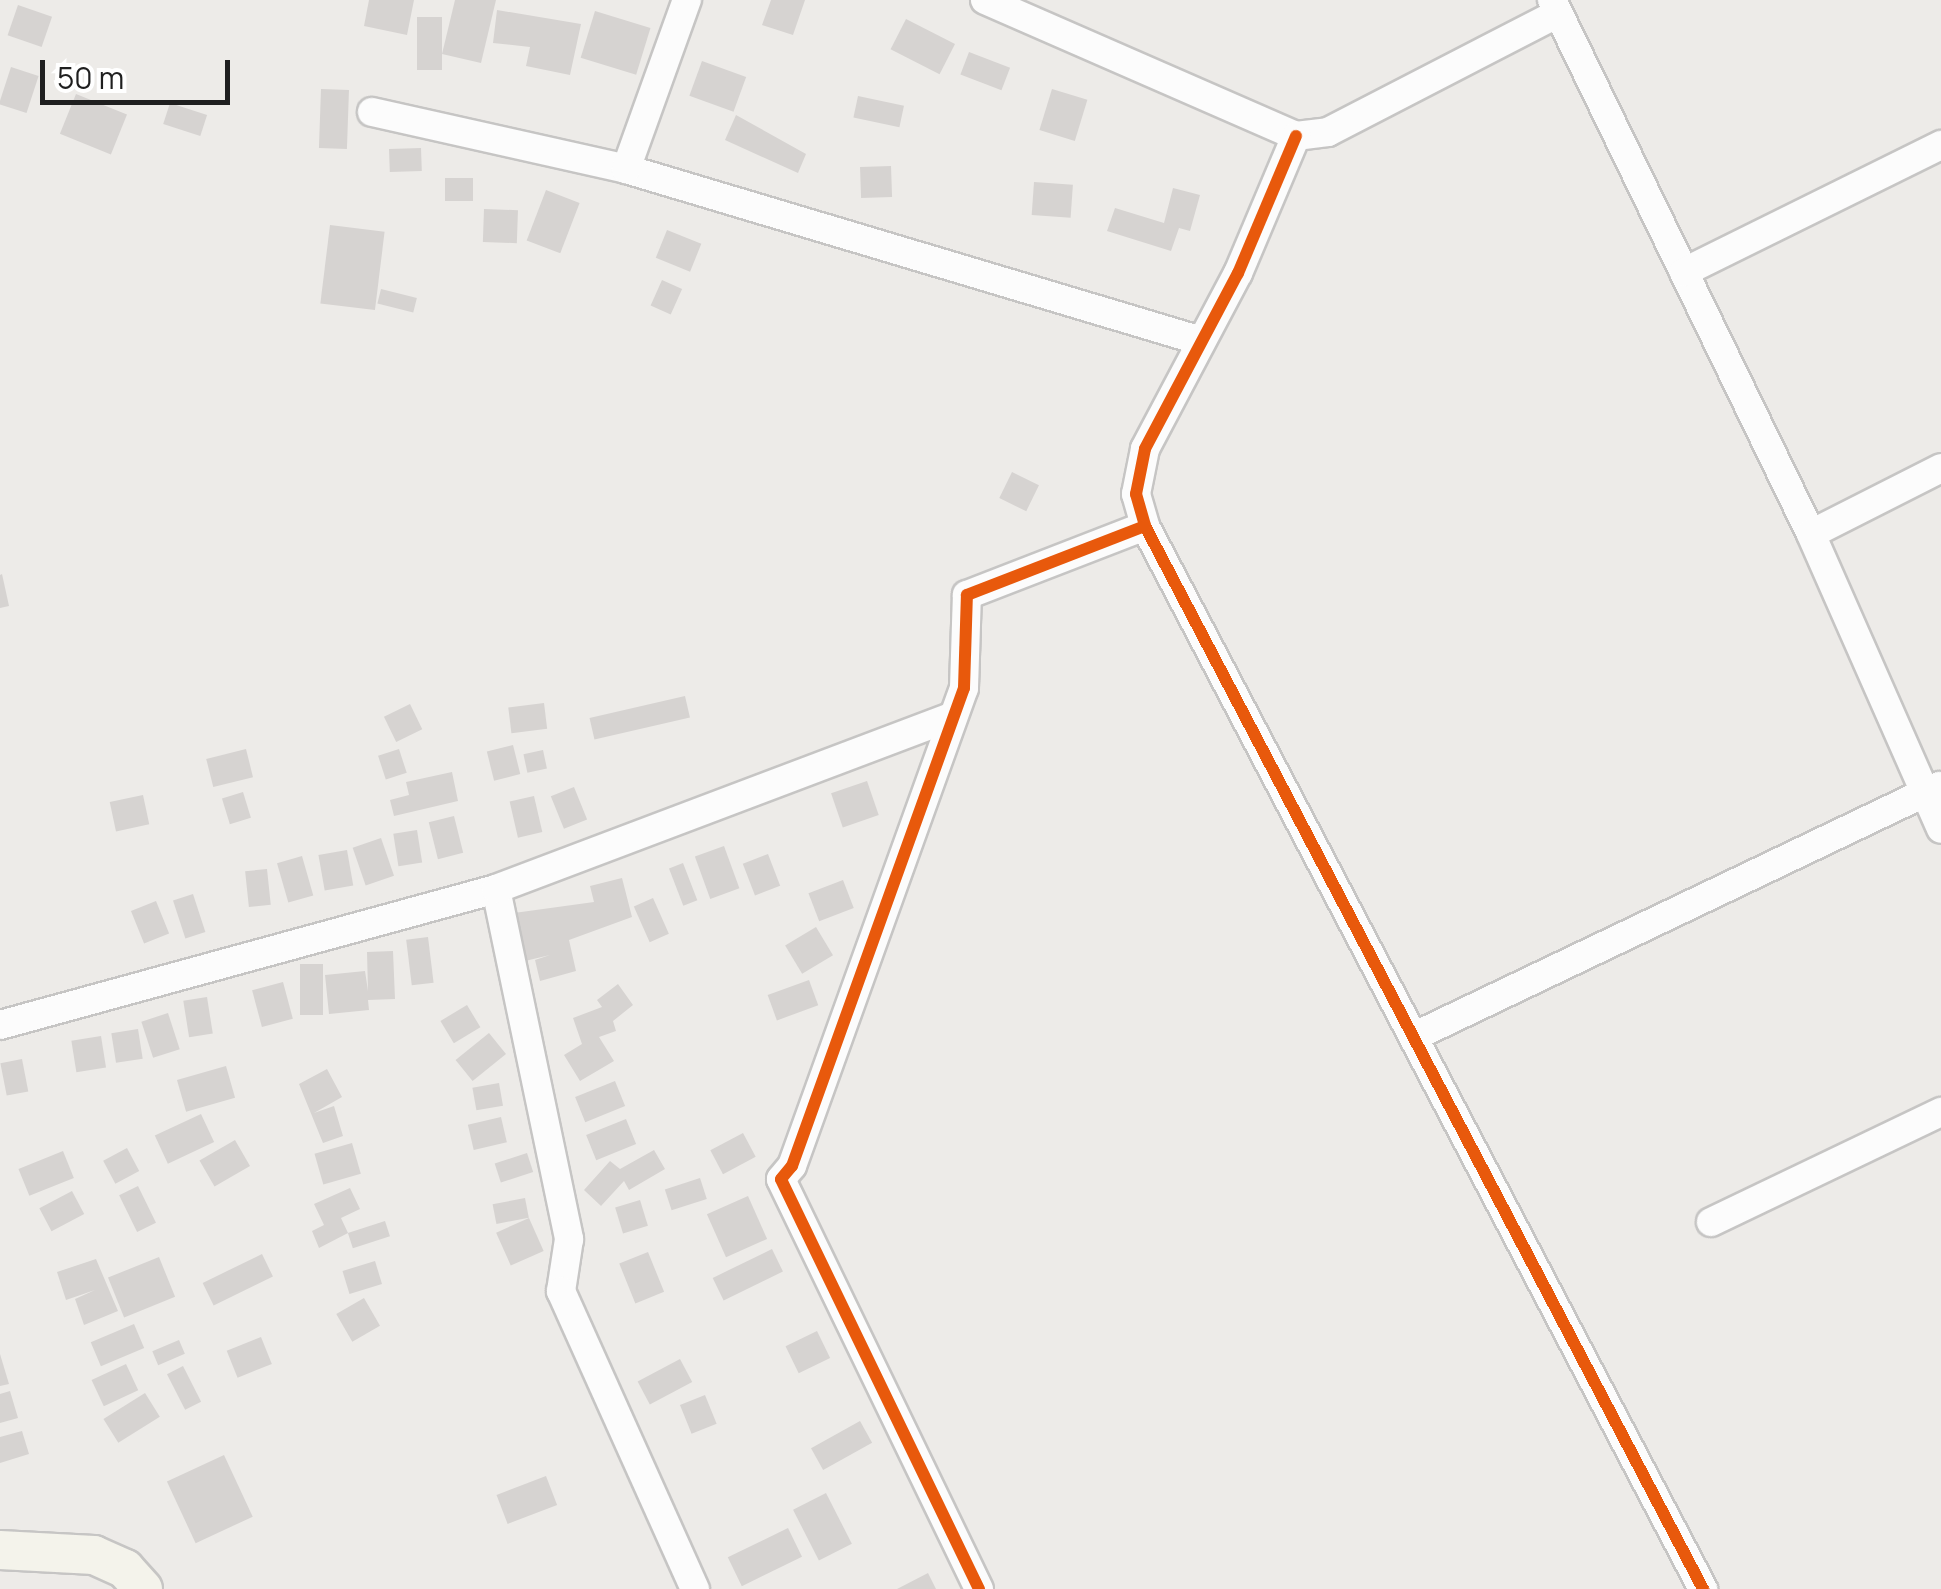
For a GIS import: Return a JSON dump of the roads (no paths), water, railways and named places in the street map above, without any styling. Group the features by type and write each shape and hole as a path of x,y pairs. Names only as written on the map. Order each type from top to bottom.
{"main road":[{"path":"0,1550 94,1555 125,1570 143,1589"}],"street":[{"path":"626,170 687,0"},
{"path":"984,0 1296,136 1328,132 1554,7 1932,789 1941,830"},
{"path":"372,112 626,170 1198,340"},
{"path":"1296,136 1238,273 1198,340 1145,449 1136,494 1145,526 1703,1589"},
{"path":"1684,272 1941,145"},
{"path":"1810,534 1941,468"},
{"path":"979,1589 781,1179 792,1166 949,718 964,688 967,596 1145,526"},
{"path":"0,1025 496,888 949,718"},
{"path":"1413,1038 1932,789"},
{"path":"496,888 569,1239 561,1291 695,1589"},
{"path":"1711,1222 1941,1112"}]}
